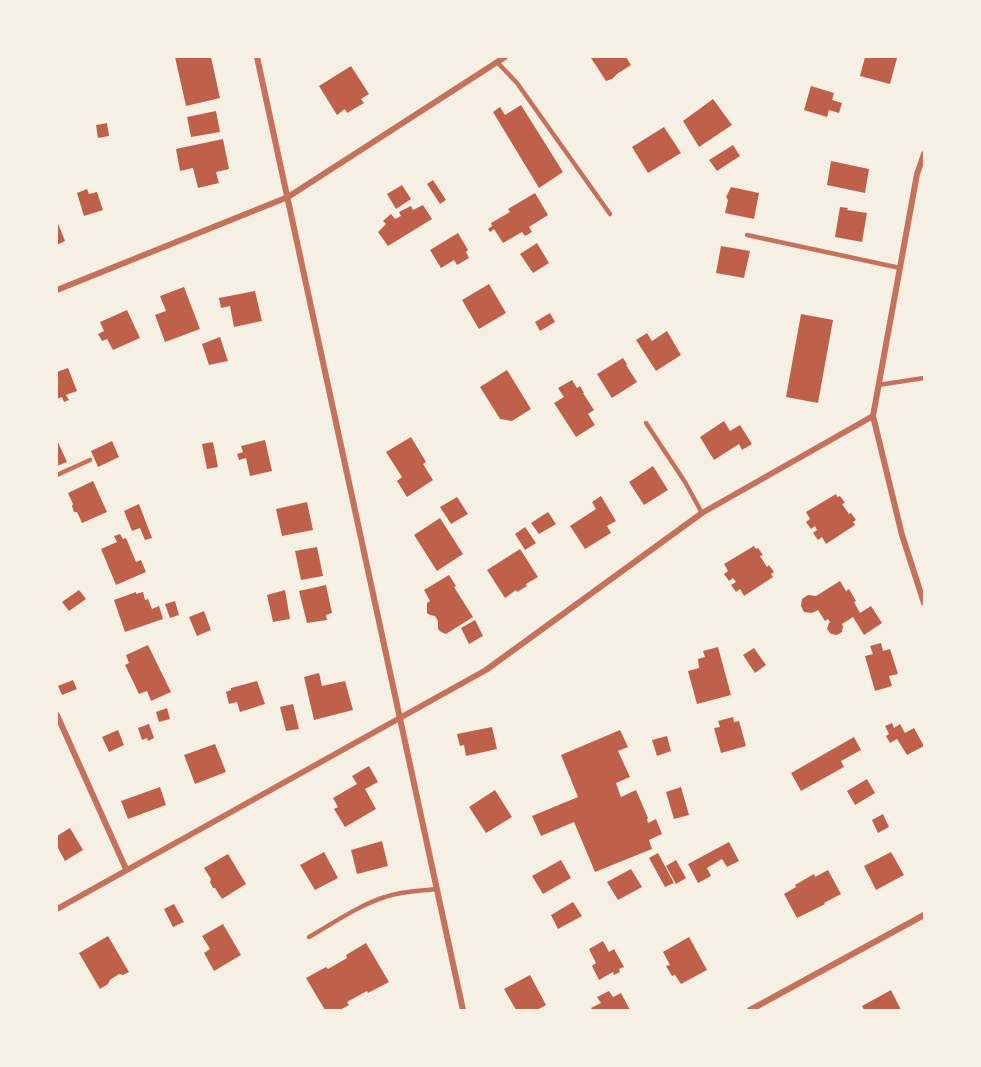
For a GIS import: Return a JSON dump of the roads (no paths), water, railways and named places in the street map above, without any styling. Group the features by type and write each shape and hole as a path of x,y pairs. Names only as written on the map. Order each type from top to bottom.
{"street":[{"path":"257,57 463,1010"},
{"path":"57,290 288,196 505,57"},
{"path":"924,154 918,174 873,416 902,536 924,603"},
{"path":"57,909 486,670 702,513 873,416"},
{"path":"57,715 126,870"},
{"path":"750,1010 924,915"}],"lane":[{"path":"497,62 517,83 610,214"},
{"path":"747,235 900,268"},
{"path":"878,385 924,378"},
{"path":"646,423 685,482 702,513"},
{"path":"57,475 90,460"},
{"path":"309,937 382,897 400,892 437,889"}]}
